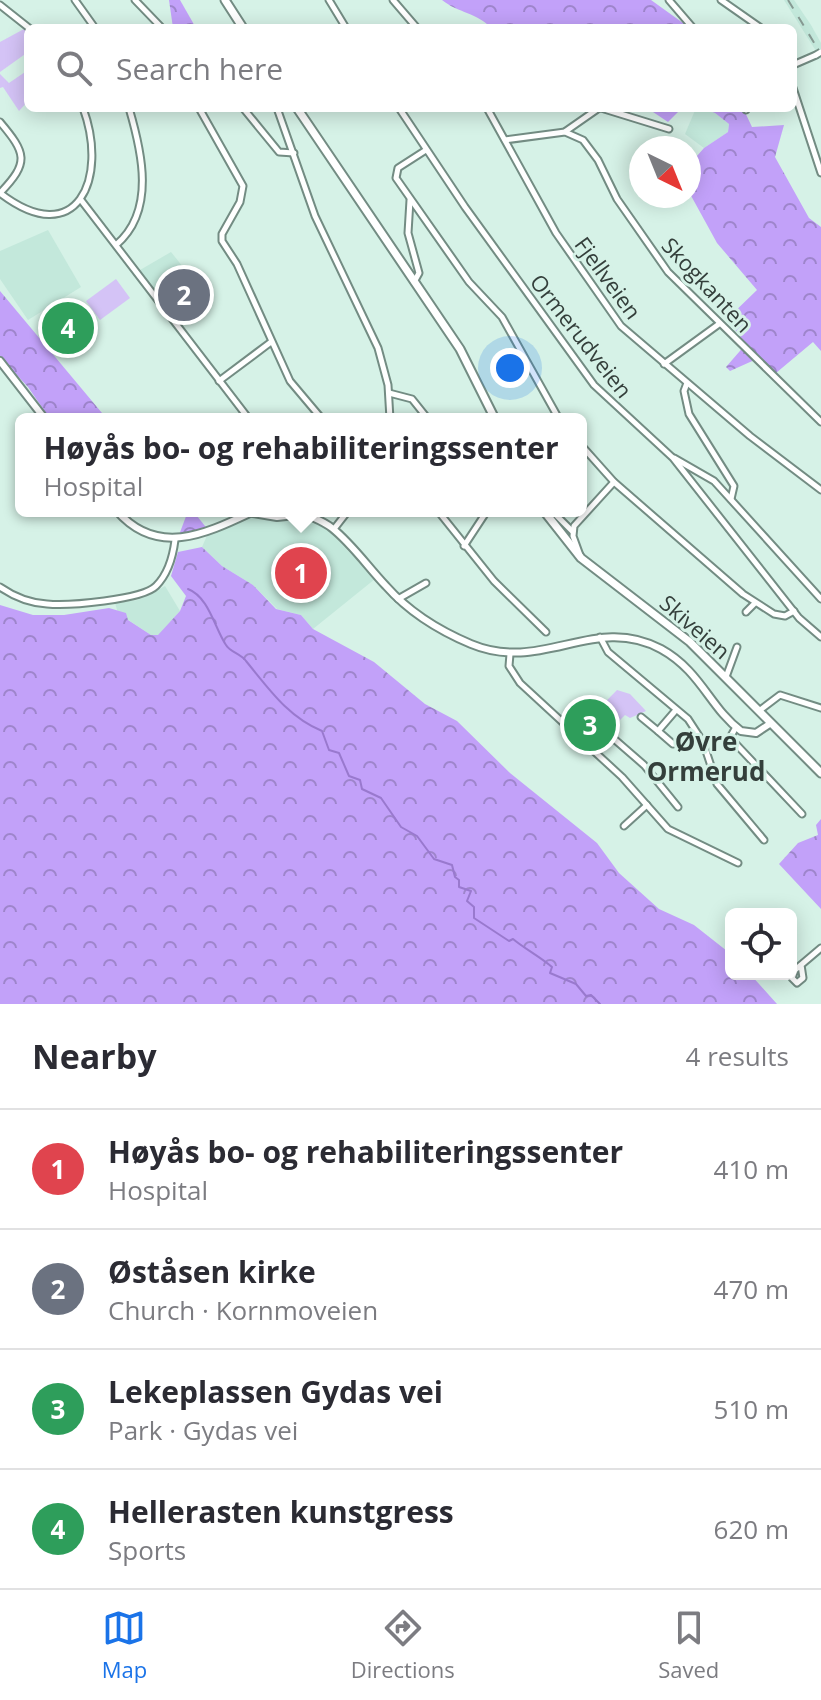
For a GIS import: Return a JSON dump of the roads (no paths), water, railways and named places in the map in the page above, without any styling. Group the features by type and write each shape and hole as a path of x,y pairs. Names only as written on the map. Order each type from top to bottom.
{"main road":[{"path":"225,0 240,24"},
{"path":"300,112 471,368 492,413"},
{"name":"Skiveien","path":"549,517 581,558 677,631 821,773"}],"street":[{"path":"75,0 92,24"},
{"path":"135,0 158,24"},
{"path":"329,0 344,24"},
{"path":"393,0 414,24"},
{"path":"669,0 690,24"},
{"path":"721,0 755,24"},
{"path":"0,5 24,24"},
{"path":"797,63 818,53"},
{"path":"797,100 821,173"},
{"path":"0,122 20,150 22,162 17,175 0,193 24,208 43,213 61,211 81,200 90,185 94,164 84,112"},
{"path":"116,245 133,224 141,206 140,160 130,112"},
{"path":"201,112 241,180 240,202 222,238 290,381 317,413"},
{"path":"246,112 279,152 294,153"},
{"path":"277,112 315,216 378,348 389,393 390,413"},
{"name":"Ormerudveien","path":"402,112 600,393 673,458 794,611 821,637"},
{"name":"Fjellveien","path":"489,112 539,205 592,289 632,337 821,490"},
{"path":"505,140 565,132 594,112"},
{"path":"613,112 669,129"},
{"name":"Skogkanten","path":"565,132 583,140 591,149 617,199 658,260 821,422"},
{"path":"426,150 396,171 410,200 469,282 502,317 538,376 556,413"},
{"path":"81,200 244,413"},
{"path":"410,200 408,233 419,273 414,282"},
{"path":"664,364 719,324"},
{"path":"219,381 271,342"},
{"path":"0,361 40,413"},
{"path":"687,383 686,406 734,486 731,499"},
{"path":"389,393 412,399 423,413"},
{"path":"587,452 614,482 755,603 781,616 794,611"},
{"path":"673,458 702,472 731,499 821,599"},
{"path":"587,514 614,482"},
{"path":"124,517 143,532 175,540 199,535 241,517"},
{"path":"311,517 334,529 398,599 447,632 479,647 510,654 539,653 600,636 634,638 670,655 699,679 736,727 753,734 771,723"},
{"path":"334,529 343,517"},
{"path":"442,517 494,581 546,632"},
{"path":"464,546 483,517"},
{"path":"558,517 572,531 581,558"},
{"path":"572,531 584,517"},
{"path":"0,587 47,604 142,594 156,586 165,573 175,540"},
{"path":"398,599 426,583"},
{"path":"746,612 755,603"},
{"path":"600,636 608,652 698,733 717,784 764,840"},
{"path":"726,677 737,647"},
{"path":"510,654 509,666 520,683 678,836 703,844 738,863"},
{"path":"759,711 782,695 821,708"},
{"path":"658,731 676,710"},
{"path":"641,717 673,744"},
{"path":"736,727 731,736 734,742 802,814"},
{"path":"606,732 644,765 678,807"},
{"path":"624,826 647,805"},
{"path":"801,965 821,948"}],"waterway":[{"path":"188,589 206,606 228,647 244,659 289,710 322,731 329,750 339,753 349,776 360,780 362,789 381,798 401,827 417,836 434,859 452,865 459,887 471,891 467,901 474,907 474,918 509,941 513,939 552,967 550,973 576,984 586,996 591,995 600,1004"}],"railway":[{"path":"788,0 821,54"}],"place":[{"name":"Øståsen kirke","path":"184,295"},
{"name":"Hellerasten kunstgress","path":"68,328"},
{"name":"Høyås bo- og rehabiliteringssenter","path":"301,573"},
{"name":"Lekeplassen Gydas vei","path":"590,725"}],"district":[{"name":"Øvre Ormerud","path":"706,757"}]}
